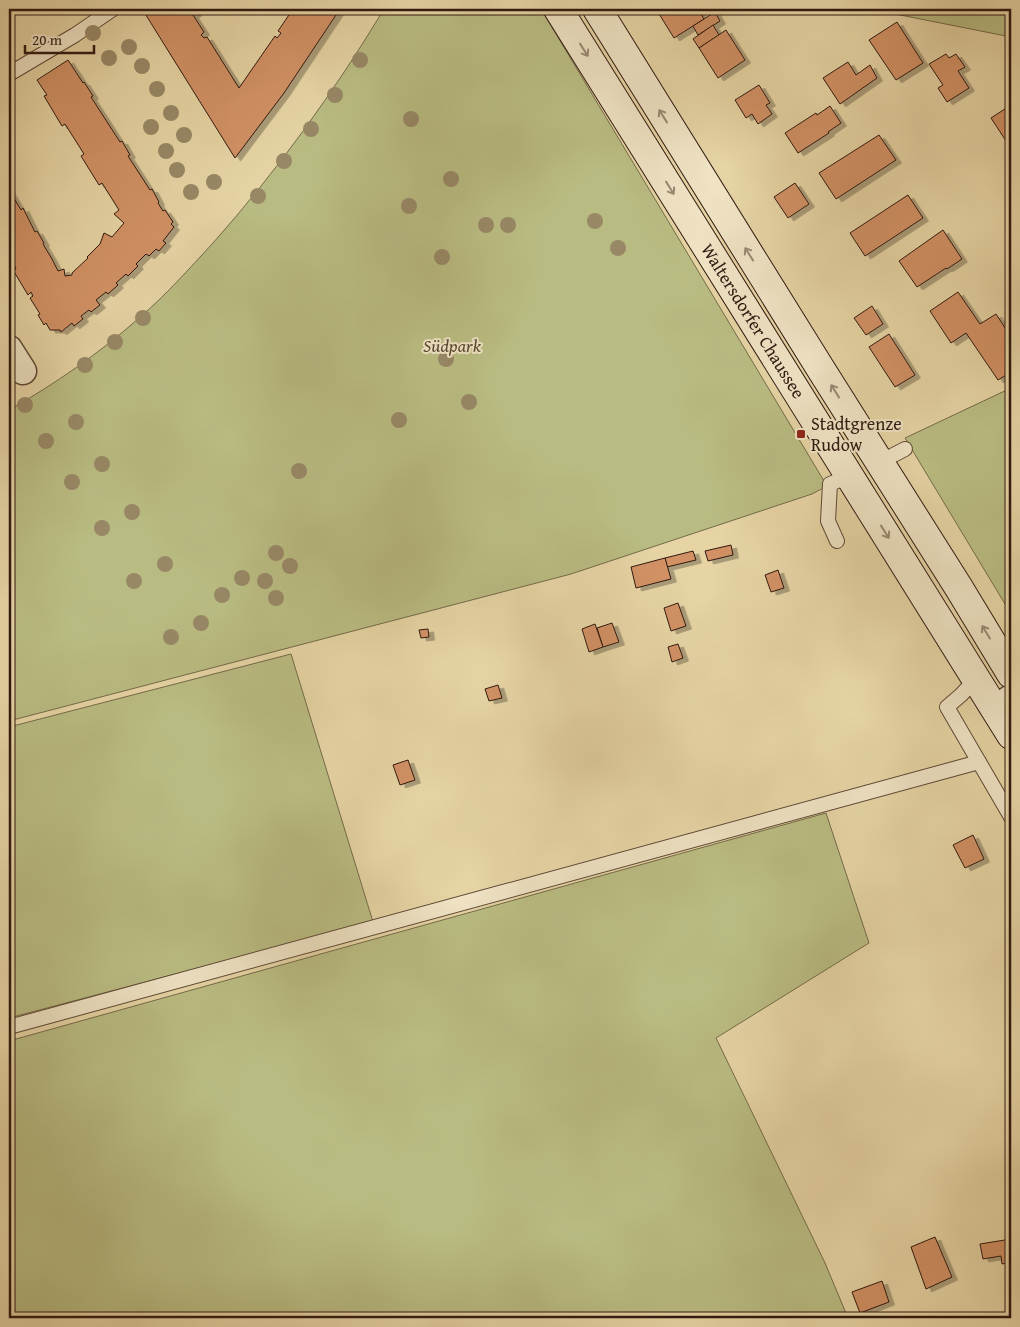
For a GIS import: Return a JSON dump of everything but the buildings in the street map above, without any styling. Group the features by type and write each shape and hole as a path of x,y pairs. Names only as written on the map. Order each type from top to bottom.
{"main road":[{"name":"Waltersdorfer Chaussee","path":"558,9 976,679 1003,704 1011,735"},
{"name":"Waltersdorfer Chaussee","path":"597,9 1011,674"}],"street":[{"path":"9,349 23,371"}],"lane":[{"path":"9,74 113,9"},
{"path":"866,501 905,449"},
{"path":"837,541 828,521 830,484 850,476"},
{"path":"976,679 947,707 1011,817"},
{"path":"9,1028 979,762"}],"green space":[{"name":"Südpark","path":"384,9 541,9 827,486 812,494 571,574 9,721 9,410 43,390 123,332 186,272 237,216 304,130 325,101"},
{"path":"870,9 1011,9 1011,37"},
{"path":"1011,388 1011,614 905,438"},
{"path":"291,654 373,922 9,1018 9,727"},
{"path":"826,813 869,943 716,1038 825,1263 848,1318 9,1318 9,1041"}],"place":[{"name":"Stadtgrenze Rudow","path":"801,434"}]}
